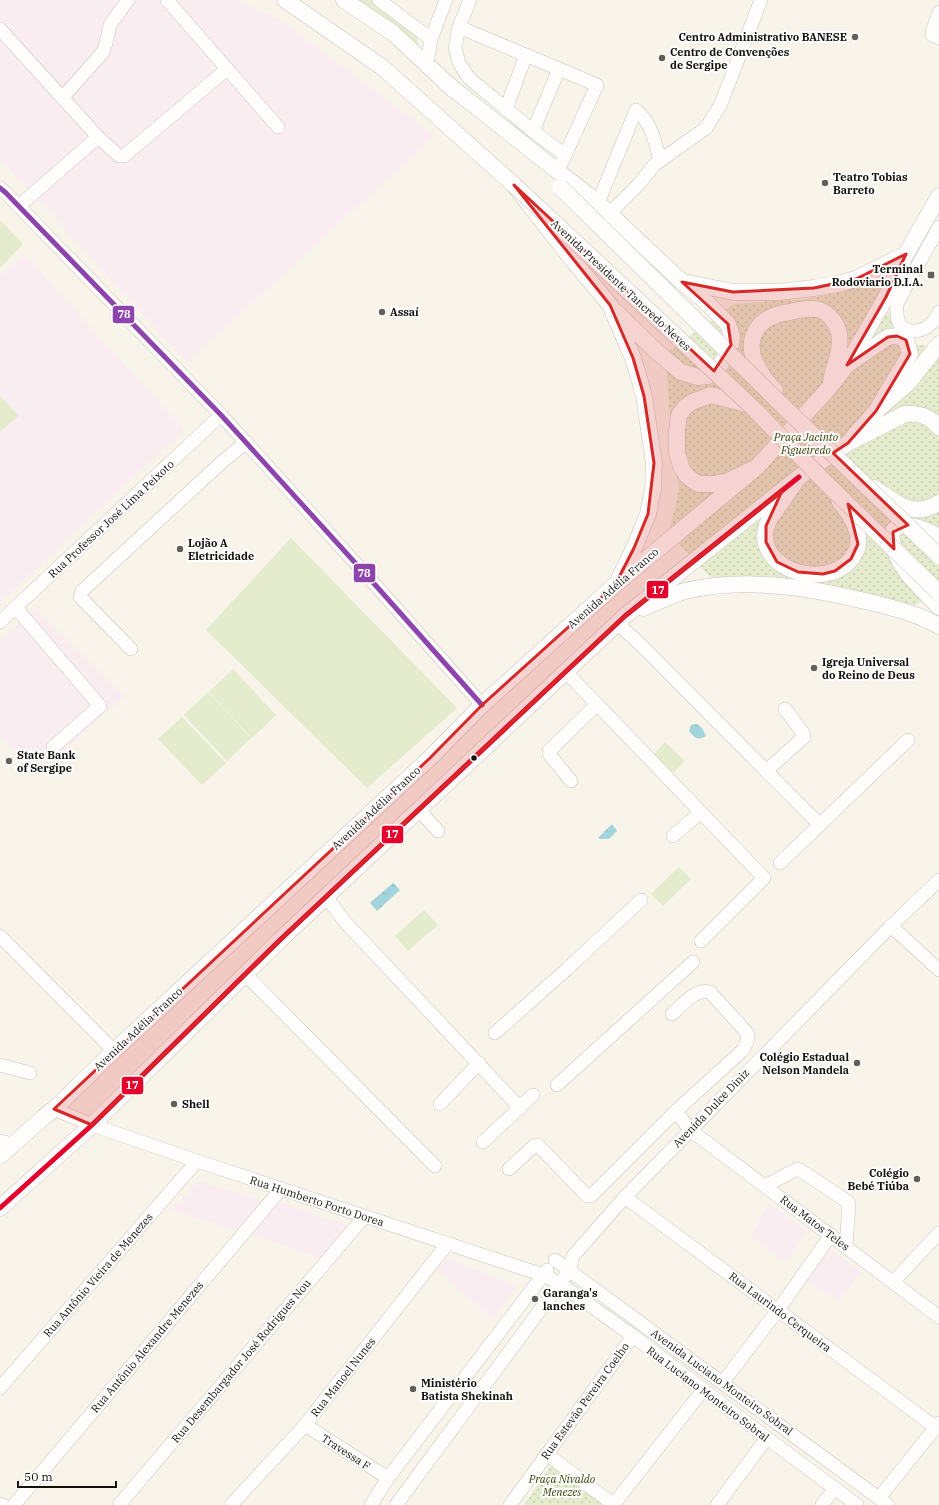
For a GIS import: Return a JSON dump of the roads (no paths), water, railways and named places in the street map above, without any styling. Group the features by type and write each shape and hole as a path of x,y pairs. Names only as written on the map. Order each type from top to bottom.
{"main road":[{"name":"Avenida Presidente Tancredo Neves","path":"285,0 382,67 514,185 750,405 826,483 939,593"},
{"path":"344,0 393,33 560,187 787,410 939,556"},
{"path":"446,83 598,203 682,282 704,300 728,324 732,336 731,345 721,364 708,376 698,376 681,372 657,352 610,305 514,185"},
{"path":"847,365 886,297 906,254 939,196"},
{"path":"682,282 733,292 779,292 814,288 856,279 906,254"},
{"path":"610,305 633,358 644,396 654,463 653,489 648,514 634,548 615,585"},
{"path":"787,410 785,403 762,375 755,361 751,345 753,337 762,322 769,317 786,312 806,309 814,309 827,313 839,331 840,345 829,388"},
{"path":"847,365 888,337 904,336 910,354 876,411"},
{"path":"848,443 876,411 909,382 939,344"},
{"name":"Avenida Adélia Franco","path":"0,1156 6,1143 54,1109 114,1051 430,758 482,705 615,585 756,467 829,388 847,365"},
{"path":"750,405 711,395 692,402 685,407 680,415 676,444 682,469 687,476 699,484 728,480 756,467"},
{"path":"0,1208 92,1125 245,974 621,619 799,477 848,443 905,414 924,416 939,426"},
{"path":"799,477 769,520 766,526 765,534 766,542 772,557 777,562 787,568 810,574 823,574 835,571 844,566 855,553 858,544 857,535 849,514 826,483"},
{"path":"863,482 903,508 916,510 924,509 939,503"},
{"path":"939,538 935,534 908,525 903,525 896,529 893,532 892,538 892,544 897,557 909,576 939,607"},
{"path":"621,619 684,591 726,584 771,584 842,595 888,606 927,619 939,626"}],"street":[{"path":"63,98 103,52 110,24 128,0"},
{"path":"167,0 278,127"},
{"path":"378,0 431,39"},
{"path":"427,64 431,39 436,30 446,0"},
{"path":"470,0 459,27 455,47 459,63 468,78 565,155"},
{"path":"609,214 639,184 654,165 706,128 720,106 762,0"},
{"path":"939,12 932,32 932,35 939,38"},
{"path":"459,27 597,85 558,171"},
{"path":"0,29 98,137 119,156 124,156 227,69"},
{"path":"506,109 526,55"},
{"path":"533,131 559,69"},
{"path":"598,203 636,110 646,120 652,132 660,160"},
{"path":"19,206 98,137"},
{"path":"0,188 221,415 482,705"},
{"path":"939,227 898,302 896,314 904,336 911,332 926,328 933,322 939,312"},
{"name":"Rua Professor José Lima Peixoto","path":"0,622 221,415"},
{"path":"131,649 80,597 82,591 222,462 246,442"},
{"path":"16,608 100,706 54,747"},
{"path":"621,619 641,645 820,825"},
{"path":"566,672 764,878 701,941"},
{"path":"571,781 549,754 549,751 597,704"},
{"path":"766,772 804,737 803,733 784,709"},
{"path":"780,863 908,740"},
{"path":"419,810 438,831"},
{"path":"673,836 701,812"},
{"name":"Avenida Dulce Diniz","path":"396,1505 569,1270 573,1256 625,1197 690,1130 891,926 939,880"},
{"path":"326,897 346,923 520,1108"},
{"path":"495,1033 641,900"},
{"path":"891,926 939,970"},
{"path":"0,936 114,1051"},
{"path":"557,1085 693,962"},
{"path":"245,974 435,1166"},
{"path":"509,1169 534,1146 538,1145 587,1196 591,1196 676,1111 743,1050 747,1042 748,1034 710,992 704,990 696,993 672,1014"},
{"path":"440,1104 479,1063"},
{"path":"0,1065 30,1073"},
{"path":"483,1142 533,1094"},
{"name":"Rua Humberto Porto Dorea","path":"54,1109 92,1125 364,1217 543,1275 559,1283"},
{"name":"Rua Matos Teles","path":"676,1111 690,1130 939,1317"},
{"name":"Rua Antônio Vieira de Menezes","path":"0,1388 197,1161"},
{"path":"765,1186 796,1169 800,1170 848,1202 846,1247"},
{"name":"Rua Antônio Alexandre Menezes","path":"14,1505 281,1189"},
{"name":"Rua Laurindo Cerqueira","path":"625,1197 937,1425"},
{"name":"Rua Desembargador José Rodrigues Nou","path":"119,1505 364,1217"},
{"path":"893,1282 939,1233"},
{"path":"722,1382 778,1310 831,1235"},
{"name":"Rua Manoel Nunes","path":"232,1505 305,1425 448,1243"},
{"path":"371,1505 388,1478 555,1260 573,1256"},
{"name":"Avenida Luciano Monteiro Sobral","path":"555,1260 884,1502"},
{"name":"Rua Luciano Monteiro Sobral","path":"559,1283 633,1336 857,1505"},
{"name":"Rua Estevão Pereira Coelho","path":"510,1505 633,1336"},
{"path":"547,1454 614,1505 703,1390"},
{"name":"Travessa F","path":"305,1425 388,1478"},
{"path":"884,1502 937,1425"},
{"path":"717,1505 767,1438"},
{"path":"822,1505 834,1488"}],"water":[{"path":"697,724 702,728 706,736 696,738 689,731 691,725"},
{"path":"612,824 617,831 609,839 598,838"},
{"path":"393,883 400,890 377,911 370,903"}],"place":[{"name":"Centro Administrativo BANESE","path":"855,37"},
{"name":"Centro de Convenções de Sergipe","path":"662,58"},
{"name":"Teatro Tobias Barreto","path":"825,183"},
{"name":"Terminal Rodoviario D.I.A.","path":"931,275"},
{"name":"Assaí","path":"382,312"},
{"name":"Lojão A Eletricidade","path":"180,549"},
{"name":"Igreja Universal do Reino de Deus","path":"814,668"},
{"name":"State Bank of Sergipe","path":"9,761"},
{"name":"Colégio Estadual Nelson Mandela","path":"857,1063"},
{"name":"Shell","path":"174,1104"},
{"name":"Colégio Bebé Tiúba","path":"917,1179"},
{"name":"Garanga's lanches","path":"535,1299"},
{"name":"Ministério Batista Shekinah","path":"413,1389"}],"park label":[{"name":"Praça Jacinto Figueiredo","path":"806,443"},
{"name":"Praça Nivaldo Menezes","path":"562,1485"}]}
